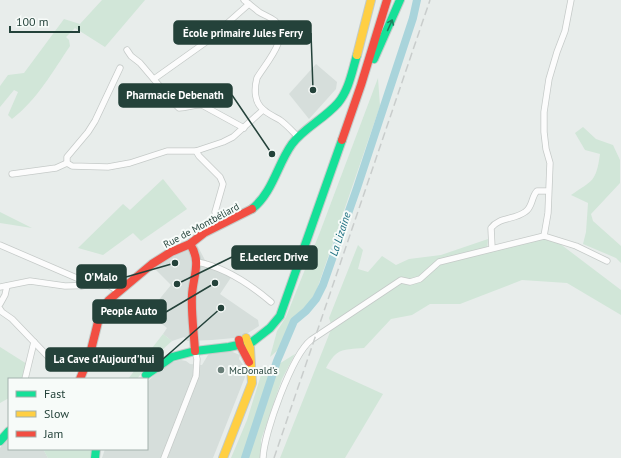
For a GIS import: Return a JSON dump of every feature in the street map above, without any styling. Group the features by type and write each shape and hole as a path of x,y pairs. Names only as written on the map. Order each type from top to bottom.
{"main road":[{"name":"Rue de Montbéliard","path":"80,378 90,354 103,308 118,291 152,264 171,252 190,244 204,233 249,211 263,199 291,146 298,137 338,103 349,84 371,0"},
{"path":"144,377 154,365 171,352 244,341 259,331 270,320 292,278 361,85 387,0"},
{"path":"361,85 380,47 400,0"},
{"path":"190,244 194,250 197,262 192,295 195,349"},
{"path":"223,458 252,382 252,373 244,341"},
{"path":"0,441 8,432"}],"street":[{"path":"544,236 548,213 550,163 544,132 544,112 549,79 565,31 571,0"},
{"path":"154,80 206,42 246,2 275,21 279,26 280,32 280,42 257,78 255,84 255,95 263,110 279,120 298,137"},
{"path":"127,50 179,108 186,108 195,104 202,105 244,128"},
{"path":"67,163 67,157 88,132 95,121 120,68"},
{"path":"67,163 72,166 108,167 130,163 166,151 196,150 223,142 233,137 263,110"},
{"path":"196,150 199,156 220,177 222,184 215,212 219,225"},
{"path":"12,174 56,168 67,163"},
{"path":"492,248 491,228 495,222 525,212 531,205 533,195 537,191 548,191"},
{"path":"263,458 266,439 285,383 302,350 308,342 401,280 410,282 420,279 438,262 544,236 576,246 607,261"},
{"path":"0,245 78,279 82,286"},
{"path":"197,262 220,269 241,280 260,292 271,302"},
{"path":"0,287 30,281 65,286 108,285 118,291"},
{"path":"0,304 5,295 7,286"},
{"path":"0,309 12,319 58,367"},
{"path":"26,378 34,342"},
{"path":"164,458 196,376 197,359 195,349"}],"shaded area":[{"path":"316,64 337,82 336,89 309,119 289,94"},
{"path":"197,245 205,260 234,273 220,294 258,320 259,326 248,333 234,338 212,340 187,341 184,337 172,341 163,334 167,328 148,313 171,285 153,267 174,253"},
{"path":"230,351 240,355 239,359 245,368 245,377 213,458 102,458 105,450 148,450 148,381 170,363 181,360 190,364 202,365 208,355 212,353"},
{"path":"8,437 8,450 44,450 48,458 0,458 0,448"}],"green space":[{"path":"102,0 145,0 105,47 75,28 66,37 69,40 70,46 51,75 37,94 12,119 8,115 18,92 14,90 0,107 0,86 8,75 24,73 64,19 80,24"},
{"path":"378,78 380,106 316,292 309,303 295,316 289,325 279,349 270,357 277,331 286,317 320,232"},
{"path":"583,127 596,139 613,145 620,160 620,183 591,214 593,221 621,246 621,263 616,258 583,244 586,232 588,203 571,195 589,183 595,175 600,154 585,150 575,133"},
{"path":"163,179 187,209 141,241 133,233 103,255 78,248 123,204 130,210"},
{"path":"0,212 32,228 0,223"},
{"path":"540,238 559,243 621,290 621,315 567,283 522,280 460,304 430,304 412,315 391,319 364,348 340,351 333,357 326,368 383,394 345,458 280,458 332,327 329,318 358,245 363,250 358,269 368,272 382,256 396,265 409,259 441,255 488,239 487,251"},
{"path":"163,334 172,341 152,359 138,378 129,378"},
{"path":"0,347 27,364 23,378 8,378 8,399 0,403"},
{"path":"295,354 282,379 261,440 261,458 231,458 247,420 261,375"},
{"path":"44,450 92,450 90,458 48,458"}],"waterway":[{"name":"La Lizaine","path":"245,458 277,361 294,321 306,311 316,299 323,285 357,188 413,18 417,0"}],"railway":[{"path":"274,458 430,0"}],"traffic: fast":[{"path":"374,59 400,0"},
{"path":"252,209 265,195 292,144 302,133 327,114 342,98 350,80 357,55"},
{"path":"146,375 172,357 195,351 229,347 252,342 270,328 280,316 342,140"},
{"path":"0,441 8,432"},
{"path":"95,458 96,450"}],"traffic: slow":[{"path":"357,55 371,0"},
{"path":"223,458 252,383 250,348 246,338"}],"traffic: jam":[{"path":"342,140 361,85 387,0"},
{"path":"80,378 90,354 99,318 103,308 109,300 152,264 171,252 190,244 204,233 252,209"},
{"path":"190,244 196,257 192,302 195,351"},
{"path":"239,340 249,362"}],"place":[{"name":"École primaire Jules Ferry","path":"313,90"},
{"name":"Pharmacie Debenath","path":"272,154"},
{"name":"O'Malo","path":"175,263"},
{"name":"People Auto","path":"215,283"},
{"name":"E.Leclerc Drive","path":"177,284"},
{"name":"La Cave d'Aujourd'hui","path":"221,308"},
{"name":"McDonald's","path":"221,370"}]}
